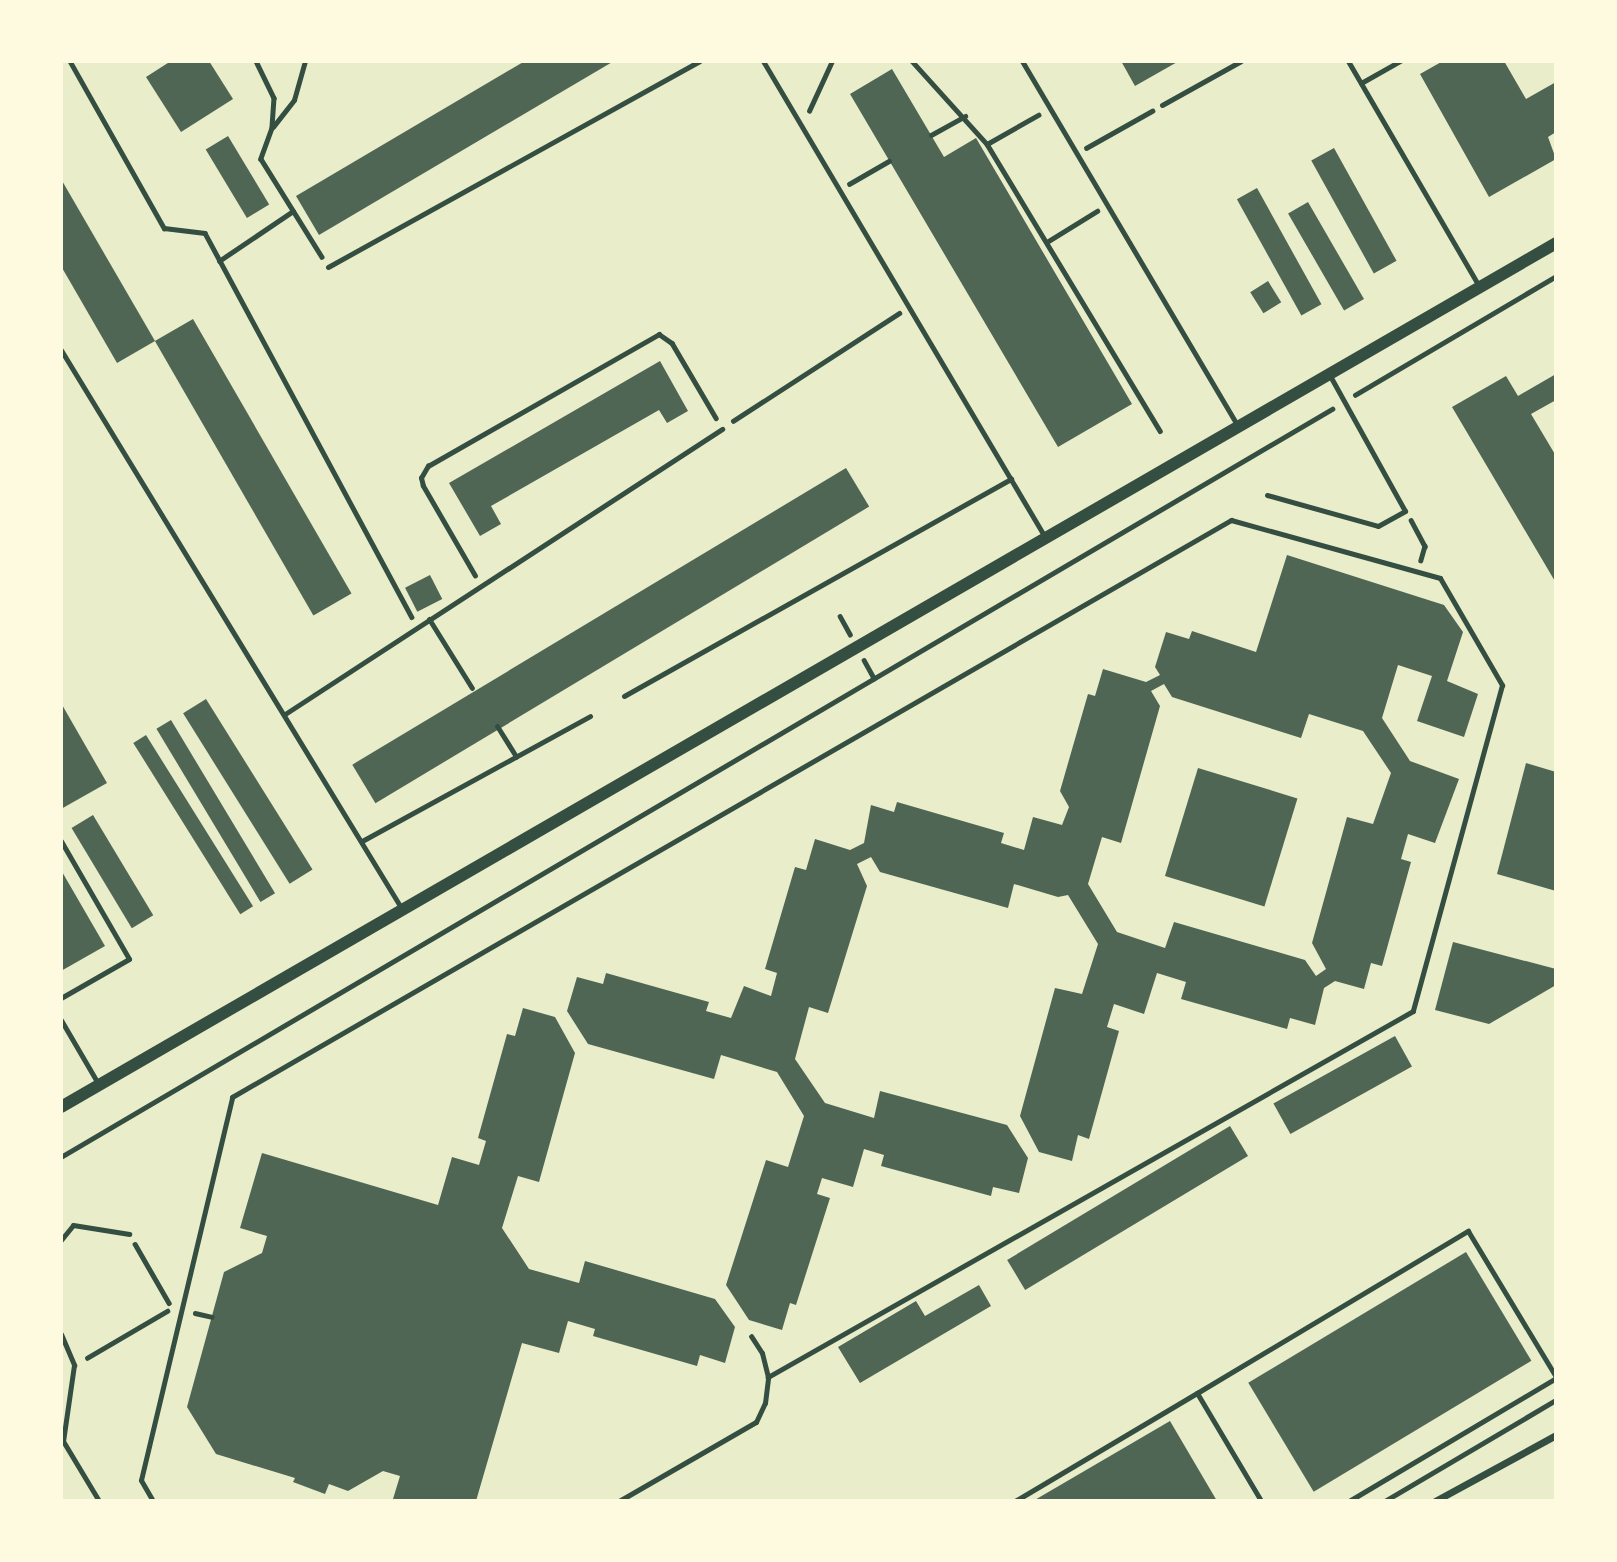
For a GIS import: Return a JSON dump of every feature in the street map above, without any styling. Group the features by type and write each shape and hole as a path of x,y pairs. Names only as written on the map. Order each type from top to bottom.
{"street":[{"path":"61,1107 1556,243"},
{"path":"1435,1501 1556,1434"}],"lane":[{"path":"328,267 700,61"},
{"path":"763,61 1046,538"},
{"path":"1022,61 1238,426"},
{"path":"1162,105 1241,61"},
{"path":"1348,61 1480,288"},
{"path":"1361,83 1399,61"},
{"path":"61,350 403,911"},
{"path":"1267,495 1378,526 1405,510 1329,374"},
{"path":"285,714 722,429"},
{"path":"624,696 1011,479"},
{"path":"153,1501 141,1480 232,1097 1231,520 1440,578 1502,685 1413,1012 768,1377"},
{"path":"429,620 472,688"},
{"path":"362,841 590,716"},
{"path":"497,726 516,756"},
{"path":"61,841 129,959 61,998"},
{"path":"61,1020 99,1085"},
{"path":"61,1240 73,1225 129,1234"},
{"path":"1015,1501 1468,1231 1556,1377 1349,1501"},
{"path":"61,1334 74,1365 63,1441 99,1501"},
{"path":"620,1501 756,1422 765,1403 768,1377 762,1353 751,1336"},
{"path":"1197,1393 1261,1501"}],"path":[{"path":"70,61 164,228 205,233 417,627"},
{"path":"257,61 274,98 272,128 261,159 328,267"},
{"path":"272,128 294,100 305,61"},
{"path":"802,127 832,61"},
{"path":"912,61 965,116 987,144 1160,431"},
{"path":"1076,154 1162,105"},
{"path":"987,144 1050,108"},
{"path":"931,135 965,116"},
{"path":"839,190 889,161"},
{"path":"1047,242 1107,205"},
{"path":"219,261 293,211"},
{"path":"61,1157 1556,276"},
{"path":"481,586 423,486 428,466 659,334 672,342 722,429 908,307"},
{"path":"1405,510 1425,546 1421,559"},
{"path":"102,1349 172,1307 129,1234"},
{"path":"1385,1501 1556,1400"}],"building":[{"path":"171,61 209,61 233,99 181,132 146,77"},
{"path":"525,61 614,61 319,235 296,196"},
{"path":"1121,61 1179,61 1135,86"},
{"path":"1443,61 1504,61 1526,99 1556,82 1556,132 1548,137 1556,159 1489,197 1420,74"},
{"path":"892,69 944,157 976,138 1132,404 1058,447 850,94"},
{"path":"228,136 269,205 247,218 206,149"},
{"path":"1334,148 1397,261 1374,273 1311,161"},
{"path":"61,179 155,341 117,363 61,266"},
{"path":"1257,188 1321,304 1301,315 1237,199"},
{"path":"1308,202 1364,299 1344,310 1288,214"},
{"path":"1268,281 1281,302 1263,313 1250,292"},
{"path":"193,319 352,594 313,616 155,341"},
{"path":"660,361 688,411 667,423 659,410 491,506 501,524 480,536 449,483"},
{"path":"1556,374 1556,400 1531,414 1556,456 1556,583 1452,407 1506,376 1518,396"},
{"path":"846,468 869,507 375,803 352,765"},
{"path":"1287,555 1444,605 1463,632 1447,681 1478,694 1464,737 1417,721 1432,676 1398,665 1382,718 1410,761 1459,779 1435,843 1408,834 1401,859 1411,862 1382,966 1371,963 1364,989 1335,981 1324,988 1315,1025 1290,1018 1287,1029 1181,999 1186,982 1157,973 1144,1014 1114,1004 1107,1027 1119,1031 1089,1139 1078,1135 1072,1161 1039,1152 1020,1116 1055,988 1082,994 1098,944 1068,895 1058,897 1014,884 1008,908 880,872 871,857 857,864 867,886 828,1013 809,1007 795,1059 825,1103 874,1118 880,1091 1007,1125 1028,1158 1019,1193 993,1187 991,1196 881,1166 884,1155 864,1149 853,1187 822,1178 817,1194 830,1198 796,1305 790,1303 782,1330 749,1320 726,1285 766,1160 788,1167 804,1116 777,1072 721,1055 714,1079 588,1044 567,1011 577,977 603,984 606,973 709,1002 706,1011 731,1018 744,986 771,996 777,973 765,969 795,867 806,870 815,839 850,850 864,843 871,805 894,812 897,802 1004,833 1001,843 1024,850 1033,817 1062,825 1069,807 1060,791 1088,694 1095,696 1103,669 1146,682 1160,675 1155,667 1166,632 1189,639 1192,631 1256,652","holes":["1164,684 1172,697 1301,738 1309,714 1363,731 1391,773 1373,824 1347,817 1312,943 1326,969 1316,976 1305,960 1174,922 1165,948 1117,932 1088,884 1102,837 1121,843 1160,706 1151,691"]},
{"path":"430,575 442,599 417,612 405,588"},
{"path":"206,699 313,869 290,884 183,713"},
{"path":"61,703 107,783 61,809"},
{"path":"171,720 275,893 260,902 156,729"},
{"path":"146,735 253,906 240,914 133,743"},
{"path":"1526,763 1556,772 1556,891 1497,874"},
{"path":"1198,768 1297,798 1264,906 1165,876"},
{"path":"93,815 153,915 132,928 72,828"},
{"path":"61,870 105,946 61,971"},
{"path":"1453,942 1556,969 1556,985 1489,1024 1435,1010"},
{"path":"523,1008 555,1017 575,1053 539,1182 518,1176 502,1228 529,1269 579,1283 585,1261 715,1299 735,1327 725,1363 700,1355 697,1366 593,1336 595,1329 568,1321 559,1353 522,1343 476,1501 393,1499 400,1476 383,1471 348,1491 329,1484 325,1494 293,1482 295,1478 216,1454 187,1407 224,1272 262,1253 267,1236 240,1228 262,1153 438,1205 452,1157 479,1165 486,1141 478,1138 507,1034 515,1036"},
{"path":"1395,1036 1412,1067 1290,1134 1273,1103"},
{"path":"1230,1126 1248,1156 1025,1290 1007,1260"},
{"path":"1466,1252 1531,1361 1314,1492 1248,1383"},
{"path":"979,1285 991,1306 860,1383 838,1347 916,1301 925,1316"},
{"path":"1170,1421 1217,1501 1033,1501"}]}
